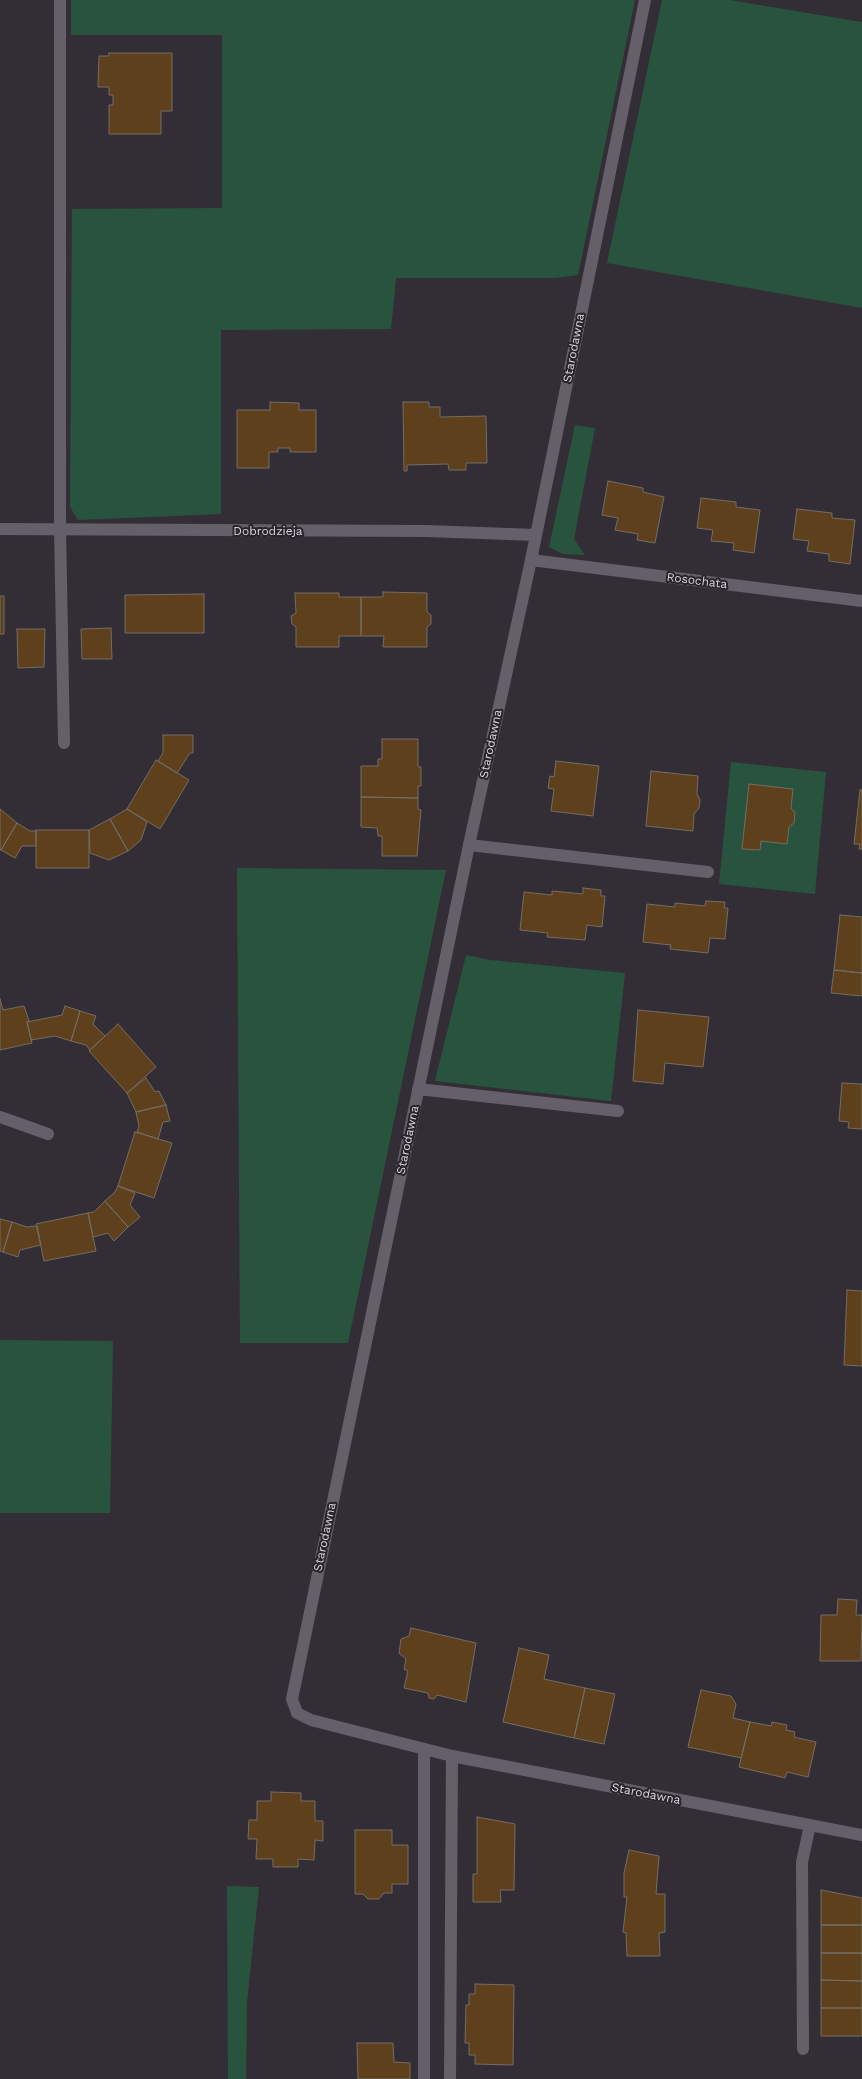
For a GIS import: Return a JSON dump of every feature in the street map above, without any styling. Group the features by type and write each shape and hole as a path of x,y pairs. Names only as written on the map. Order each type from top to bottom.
{"street":[{"path":"60,0 60,528 64,743"},
{"name":"Starodawna","path":"645,0 531,560 469,845 292,1699 296,1714 312,1720 452,1756 862,1835"},
{"name":"Dobrodzieja","path":"0,529 426,531 536,535"},
{"name":"Rosochata","path":"531,560 862,601"},
{"path":"469,845 708,872"},
{"path":"418,1089 618,1111"},
{"path":"0,1118 48,1134"},
{"path":"424,1749 424,2079"},
{"path":"450,2079 452,1756"},
{"path":"803,2049 802,1862 810,1826"}],"green space":[{"path":"71,0 635,0 578,275 555,278 396,278 391,329 221,330 221,514 78,520 70,507 72,209 222,208 222,35 71,35"},
{"path":"662,0 730,0 862,22 862,308 607,263"},
{"path":"575,425 595,428 574,539 585,555 563,554 549,547"},
{"path":"731,762 826,772 815,894 719,884"},
{"path":"237,868 446,870 348,1343 240,1343"},
{"path":"466,955 490,960 625,973 611,1101 435,1081"},
{"path":"0,1340 113,1341 110,1513 0,1513"},
{"path":"227,1886 259,1887 247,2002 246,2079 228,2079"}],"building":[{"path":"109,53 172,53 172,111 161,111 161,134 109,134 109,105 113,105 113,95 109,95 109,87 98,87 99,56 109,56"},
{"path":"270,402 299,403 299,410 316,410 316,452 290,452 290,448 278,448 278,452 269,452 269,468 237,468 237,410 270,410"},
{"path":"403,402 429,402 429,407 440,407 440,417 486,416 487,463 466,463 466,470 449,470 448,464 407,465 407,471 404,471"},
{"path":"608,481 643,488 643,492 664,497 655,543 637,540 638,534 615,530 618,518 602,515"},
{"path":"701,498 736,502 736,507 760,510 754,553 733,550 734,543 711,541 713,530 697,528"},
{"path":"797,509 832,513 832,518 855,520 850,564 829,561 829,554 807,551 809,541 793,539"},
{"path":"383,592 427,593 427,612 431,615 431,624 427,627 427,647 383,647 384,636 361,636 361,597 383,597"},
{"path":"295,593 339,593 339,597 361,597 361,636 339,636 339,647 296,647 296,627 292,624 291,616 296,613"},
{"path":"204,594 204,633 125,633 125,595"},
{"path":"0,596 4,596 4,634 0,634"},
{"path":"111,628 112,659 82,659 81,629"},
{"path":"17,629 45,629 44,667 18,668"},
{"path":"163,735 193,735 193,753 190,753 177,773 158,761 163,753"},
{"path":"382,739 418,739 418,767 421,767 421,786 418,786 418,798 361,797 361,766 378,766 378,759 382,759"},
{"path":"156,760 189,780 160,829 127,809"},
{"path":"556,761 599,766 593,816 551,811 554,789 548,788 550,776 554,777"},
{"path":"651,771 698,776 697,794 700,800 699,808 694,814 693,831 646,826"},
{"path":"749,784 793,789 791,808 795,813 794,823 789,827 787,844 761,841 760,850 742,849"},
{"path":"860,790 862,790 862,849 859,849 860,844 854,844"},
{"path":"361,797 418,798 418,809 421,810 417,856 382,856 382,836 378,836 377,828 361,827"},
{"path":"0,809 17,823 1,850 0,850"},
{"path":"127,809 147,822 141,840 128,851 110,819"},
{"path":"110,819 128,851 109,860 90,853 89,830"},
{"path":"17,823 30,831 36,831 36,846 22,846 15,858 1,850"},
{"path":"36,830 89,830 89,868 36,868"},
{"path":"583,888 601,890 601,896 605,896 602,927 587,925 585,940 547,937 548,933 520,930 524,892 552,895 552,891 583,894"},
{"path":"706,901 725,902 724,908 728,908 725,939 710,938 708,953 670,949 671,945 643,942 647,904 675,907 675,903 705,906"},
{"path":"840,915 862,917 862,973 834,970"},
{"path":"834,970 862,973 862,996 831,993"},
{"path":"0,999 3,1010 24,1006 29,1021 27,1022 32,1043 0,1050"},
{"path":"65,1006 80,1011 71,1041 55,1036 31,1040 27,1022 62,1015"},
{"path":"638,1010 709,1017 703,1067 665,1063 663,1084 633,1081"},
{"path":"80,1011 96,1016 93,1024 105,1036 90,1050 86,1045 71,1041"},
{"path":"118,1024 156,1067 127,1093 89,1051"},
{"path":"146,1078 155,1092 159,1091 166,1105 136,1112 127,1093"},
{"path":"842,1083 862,1084 862,1129 848,1128 849,1122 839,1121"},
{"path":"166,1105 170,1121 163,1122 158,1139 137,1132 139,1126 136,1112"},
{"path":"135,1132 172,1143 154,1198 118,1186"},
{"path":"118,1186 135,1193 130,1205 140,1217 128,1227 105,1201 115,1192"},
{"path":"105,1201 128,1227 114,1241 108,1233 93,1237 88,1213 94,1212"},
{"path":"88,1213 96,1251 44,1261 36,1224"},
{"path":"0,1219 12,1222 3,1252 0,1251"},
{"path":"12,1222 27,1227 37,1226 41,1245 20,1250 18,1257 3,1252"},
{"path":"847,1290 862,1291 862,1366 844,1365"},
{"path":"838,1599 857,1600 856,1615 862,1615 861,1661 820,1661 821,1615 837,1615"},
{"path":"411,1628 476,1643 466,1702 437,1695 434,1699 429,1698 428,1693 404,1688 408,1671 404,1669 406,1659 399,1653 401,1639 409,1636"},
{"path":"519,1648 549,1655 544,1679 585,1688 574,1738 503,1722"},
{"path":"585,1688 615,1694 604,1744 574,1738"},
{"path":"701,1690 731,1696 736,1704 733,1718 750,1722 741,1758 688,1747"},
{"path":"750,1722 771,1726 772,1722 787,1725 786,1730 795,1732 794,1737 816,1742 808,1777 787,1772 785,1778 739,1767"},
{"path":"271,1792 301,1793 301,1801 315,1801 315,1821 323,1821 323,1841 315,1840 314,1860 298,1859 298,1867 273,1867 273,1859 256,1859 257,1839 248,1839 249,1820 257,1820 257,1801 271,1801"},
{"path":"477,1817 515,1824 514,1890 500,1890 501,1902 473,1902 473,1874 477,1874"},
{"path":"355,1830 392,1830 392,1845 408,1845 408,1884 392,1884 392,1893 384,1893 379,1899 368,1899 363,1894 355,1894"},
{"path":"629,1850 659,1856 656,1894 665,1894 665,1932 659,1933 660,1956 627,1956 626,1933 623,1932 627,1897 624,1897 624,1873"},
{"path":"821,1890 862,1898 862,1925 821,1925"},
{"path":"821,1925 862,1925 862,1953 821,1953"},
{"path":"821,1953 862,1953 862,1981 821,1980"},
{"path":"821,1980 862,1981 862,2008 821,2008"},
{"path":"475,1984 514,1985 513,2065 475,2064 475,2055 469,2055 469,2043 465,2043 466,2005 469,2005 469,1994 475,1994"},
{"path":"821,2008 862,2008 862,2036 821,2036"},
{"path":"357,2043 393,2043 394,2062 410,2063 410,2079 358,2079"}]}
